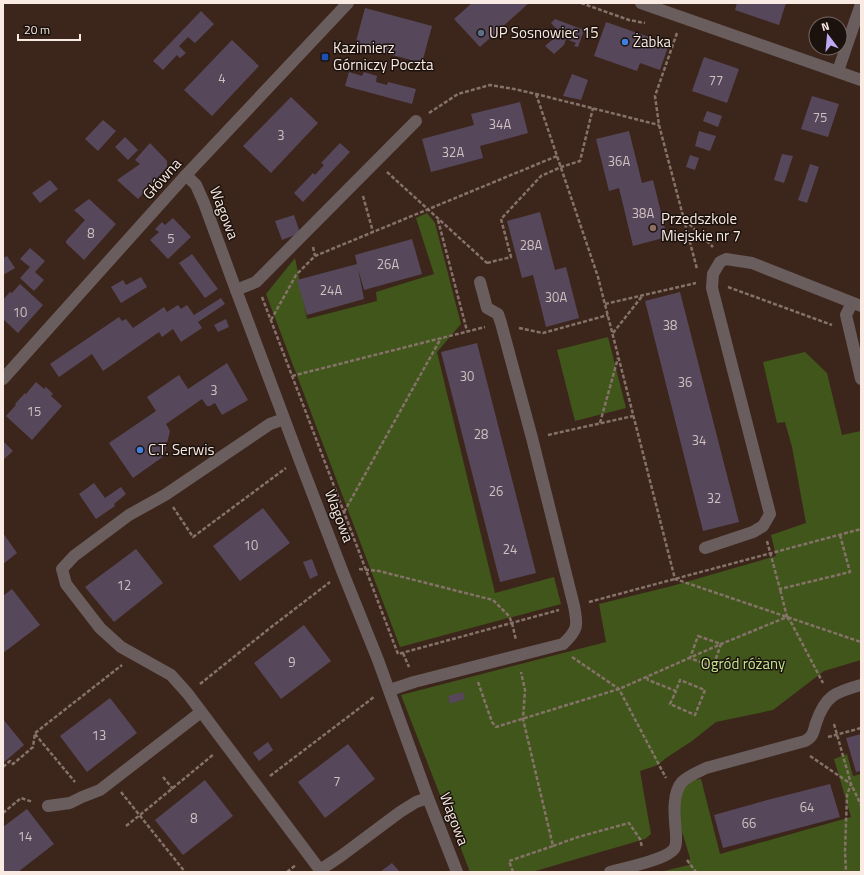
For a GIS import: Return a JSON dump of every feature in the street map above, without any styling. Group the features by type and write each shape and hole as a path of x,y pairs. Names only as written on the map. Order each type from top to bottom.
{"street":[{"name":"Główna","path":"3,379 186,175 348,3"},
{"path":"641,3 861,80"},
{"path":"838,71 861,4"},
{"path":"236,290 256,282 416,121"},
{"name":"Wagowa","path":"186,175 196,185 204,203 300,461 390,690 428,798 457,872"},
{"path":"705,548 753,532 763,526 770,514 712,288 713,274 720,262 726,259 752,263 856,305 846,315 861,379"},
{"path":"390,690 414,682 563,644 576,630 577,618 532,438 501,323 498,314 487,308 480,282"},
{"path":"284,419 270,424 165,495 129,515 74,556 62,568 66,584 100,628 122,647 171,675 188,694 319,871 400,812 416,802 428,798"},
{"path":"610,872 656,859 668,854 675,848 677,841 675,809 676,795 682,783 693,774 706,768 803,742 811,737 819,713 829,699 835,694 861,685"},
{"path":"48,806 70,803 100,790 201,712"}],"path":[{"path":"581,3 628,20"},
{"path":"677,33 655,96 660,125 684,220 726,259"},
{"path":"416,121 458,94 490,85 536,94 660,125"},
{"path":"536,94 598,277 675,579"},
{"path":"487,263 511,256 501,219 541,176 561,167 580,161 592,108"},
{"path":"271,320 296,274 316,256 557,156"},
{"path":"376,162 487,263"},
{"path":"358,180 373,232"},
{"path":"438,219 468,331"},
{"path":"480,282 487,263"},
{"path":"256,282 398,654 861,529"},
{"path":"605,304 700,282"},
{"path":"712,288 725,286 850,331"},
{"path":"612,334 643,295"},
{"path":"292,376 501,323 543,334 608,315"},
{"path":"344,513 441,338"},
{"path":"600,423 618,356"},
{"path":"532,438 633,416"},
{"path":"165,495 193,537 289,465 300,461"},
{"path":"780,589 850,572 840,535"},
{"path":"771,554 787,617 792,624 829,699 837,735 851,784 861,805"},
{"path":"188,694 270,628 343,573 354,569 379,571 493,600 508,616 512,623 521,655 519,665 525,690 523,719 553,846"},
{"path":"675,579 861,642"},
{"path":"475,666 476,676 492,722 496,727 619,689 787,617"},
{"path":"690,658 698,636 721,644"},
{"path":"563,644 567,654 619,689 676,795"},
{"path":"690,658 713,667 721,644"},
{"path":"3,767 10,761 13,764 33,747 35,733 135,655"},
{"path":"647,677 648,680 676,691"},
{"path":"680,680 705,690 695,714 670,704 676,691 680,680"},
{"path":"257,786 376,695"},
{"path":"811,737 824,738 861,728"},
{"path":"35,733 81,790 82,797"},
{"path":"126,826 226,744"},
{"path":"812,752 807,754 851,784"},
{"path":"163,777 173,789"},
{"path":"112,781 184,872"},
{"path":"846,872 845,851 847,795 851,784"},
{"path":"3,813 21,798 48,806"},
{"path":"513,872 509,861 578,837 629,823 640,839 646,862"},
{"path":"681,863 688,861 687,854"}],"green space":[{"path":"427,213 435,223 461,324 437,352 495,593 554,577 561,604 400,647 266,294 295,258 307,319 377,301 376,292 434,274 416,218"},
{"path":"608,337 626,408 575,421 557,350"},
{"name":"Ogród różany","path":"805,352 827,373 842,435 861,431 861,660 824,671 773,710 716,722 658,765 640,771 651,834 645,839 532,872 470,872 401,695 606,642 599,604 672,586 776,556 771,535 806,523 792,447 785,422 777,423 763,362"},
{"path":"847,754 853,776 861,774 861,872 660,872 689,865 690,858 680,825 677,803 682,789 693,780 701,779 720,854 851,817 834,759"}],"building":[{"name":"UP Sosnowiec 15","path":"472,3 529,3 480,47 454,19"},
{"path":"737,3 786,3 779,25 735,10"},
{"path":"365,8 432,26 422,63 355,45"},
{"path":"201,11 214,24 195,43 188,37 179,46 186,53 180,58 177,55 163,70 153,61"},
{"path":"555,19 584,30 578,47 574,46 576,43 566,39 564,45 554,54 545,46 560,33 551,23"},
{"path":"606,22 649,37 649,39 660,43 662,42 669,44 660,70 640,63 637,71 594,56"},
{"path":"232,40 259,66 212,116 184,90"},
{"path":"704,57 739,69 727,103 692,91"},
{"path":"349,72 362,76 364,72 377,76 376,82 387,85 388,82 416,89 412,104 345,86"},
{"path":"572,74 588,80 581,100 563,96"},
{"path":"812,96 839,104 828,137 801,129"},
{"path":"291,97 318,123 271,173 243,146"},
{"path":"520,102 528,133 480,146 483,158 431,172 422,139 474,125 471,114"},
{"path":"707,111 722,116 718,127 703,121"},
{"path":"103,120 116,131 98,151 85,139"},
{"path":"629,131 642,183 653,180 667,237 633,246 619,188 609,191 596,139"},
{"path":"699,131 716,136 710,151 695,146"},
{"path":"125,137 138,150 128,160 115,147"},
{"path":"150,143 167,161 167,167 138,199 117,180 140,164 135,160"},
{"path":"340,143 350,152 303,202 294,193 313,173 315,175 324,165 321,163"},
{"path":"782,154 793,156 784,183 774,180"},
{"path":"690,155 699,158 695,170 686,167"},
{"path":"810,164 819,167 807,203 798,200"},
{"path":"50,180 58,189 40,203 32,193"},
{"path":"89,199 116,224 84,260 66,243 66,241 85,220 74,210"},
{"path":"540,212 555,270 566,267 579,318 546,327 533,275 522,278 507,221"},
{"path":"294,215 300,233 282,240 275,221"},
{"path":"173,218 191,237 168,259 150,240 159,232 155,229 162,222 165,225"},
{"path":"412,239 422,274 364,290 358,269 364,299 307,315 297,280 357,264 355,255"},
{"path":"30,248 45,261 35,272 44,280 34,291 20,278 30,267 20,259"},
{"path":"192,254 218,289 205,298 179,263"},
{"path":"7,256 15,268 3,275 3,258"},
{"path":"141,277 147,287 121,303 111,287 123,280 126,285"},
{"path":"20,284 43,305 18,333 3,319 3,300"},
{"path":"680,292 739,522 703,531 645,301"},
{"path":"221,298 225,304 198,322 202,328 181,342 173,329 162,337 159,332 103,371 92,354 59,377 50,364 119,317 122,321 126,319 133,328 164,307 167,312 178,305 181,309 187,305 194,315"},
{"path":"226,319 229,327 218,332 214,325"},
{"path":"477,343 536,573 500,582 441,352"},
{"path":"227,363 248,400 222,415 215,403 207,406 202,399 166,424 170,431 164,456 133,478 109,443 156,411 147,397 179,375 188,389"},
{"path":"36,382 44,389 46,387 53,394 51,396 62,406 32,440 6,416"},
{"path":"3,441 13,451 3,460"},
{"path":"94,483 105,498 121,487 126,494 114,504 115,506 96,519 79,494"},
{"path":"263,508 290,543 240,581 213,546"},
{"path":"3,533 17,553 3,564"},
{"path":"136,549 163,583 114,622 85,587"},
{"path":"312,559 318,575 310,579 303,562"},
{"path":"12,589 40,625 3,653 3,596"},
{"path":"304,625 331,661 281,699 254,663"},
{"path":"463,692 465,699 450,704 448,696"},
{"path":"110,698 137,733 87,772 60,736"},
{"path":"3,719 24,745 3,763"},
{"path":"861,734 861,771 856,772 846,738"},
{"path":"268,742 273,750 259,761 253,753"},
{"path":"348,744 375,779 325,818 298,782"},
{"path":"205,780 233,816 183,855 155,820"},
{"path":"830,784 840,817 723,848 714,815"},
{"path":"27,809 54,844 18,872 3,872 3,827"},
{"path":"392,863 400,872 380,872"}],"place":[{"name":"UP Sosnowiec 15","path":"481,33"},
{"name":"Żabka","path":"625,42"},
{"name":"Kazimierz Górniczy Poczta","path":"325,57"},
{"name":"Przedszkole Miejskie nr 7","path":"653,228"},
{"name":"C.T. Serwis","path":"140,450"}]}
